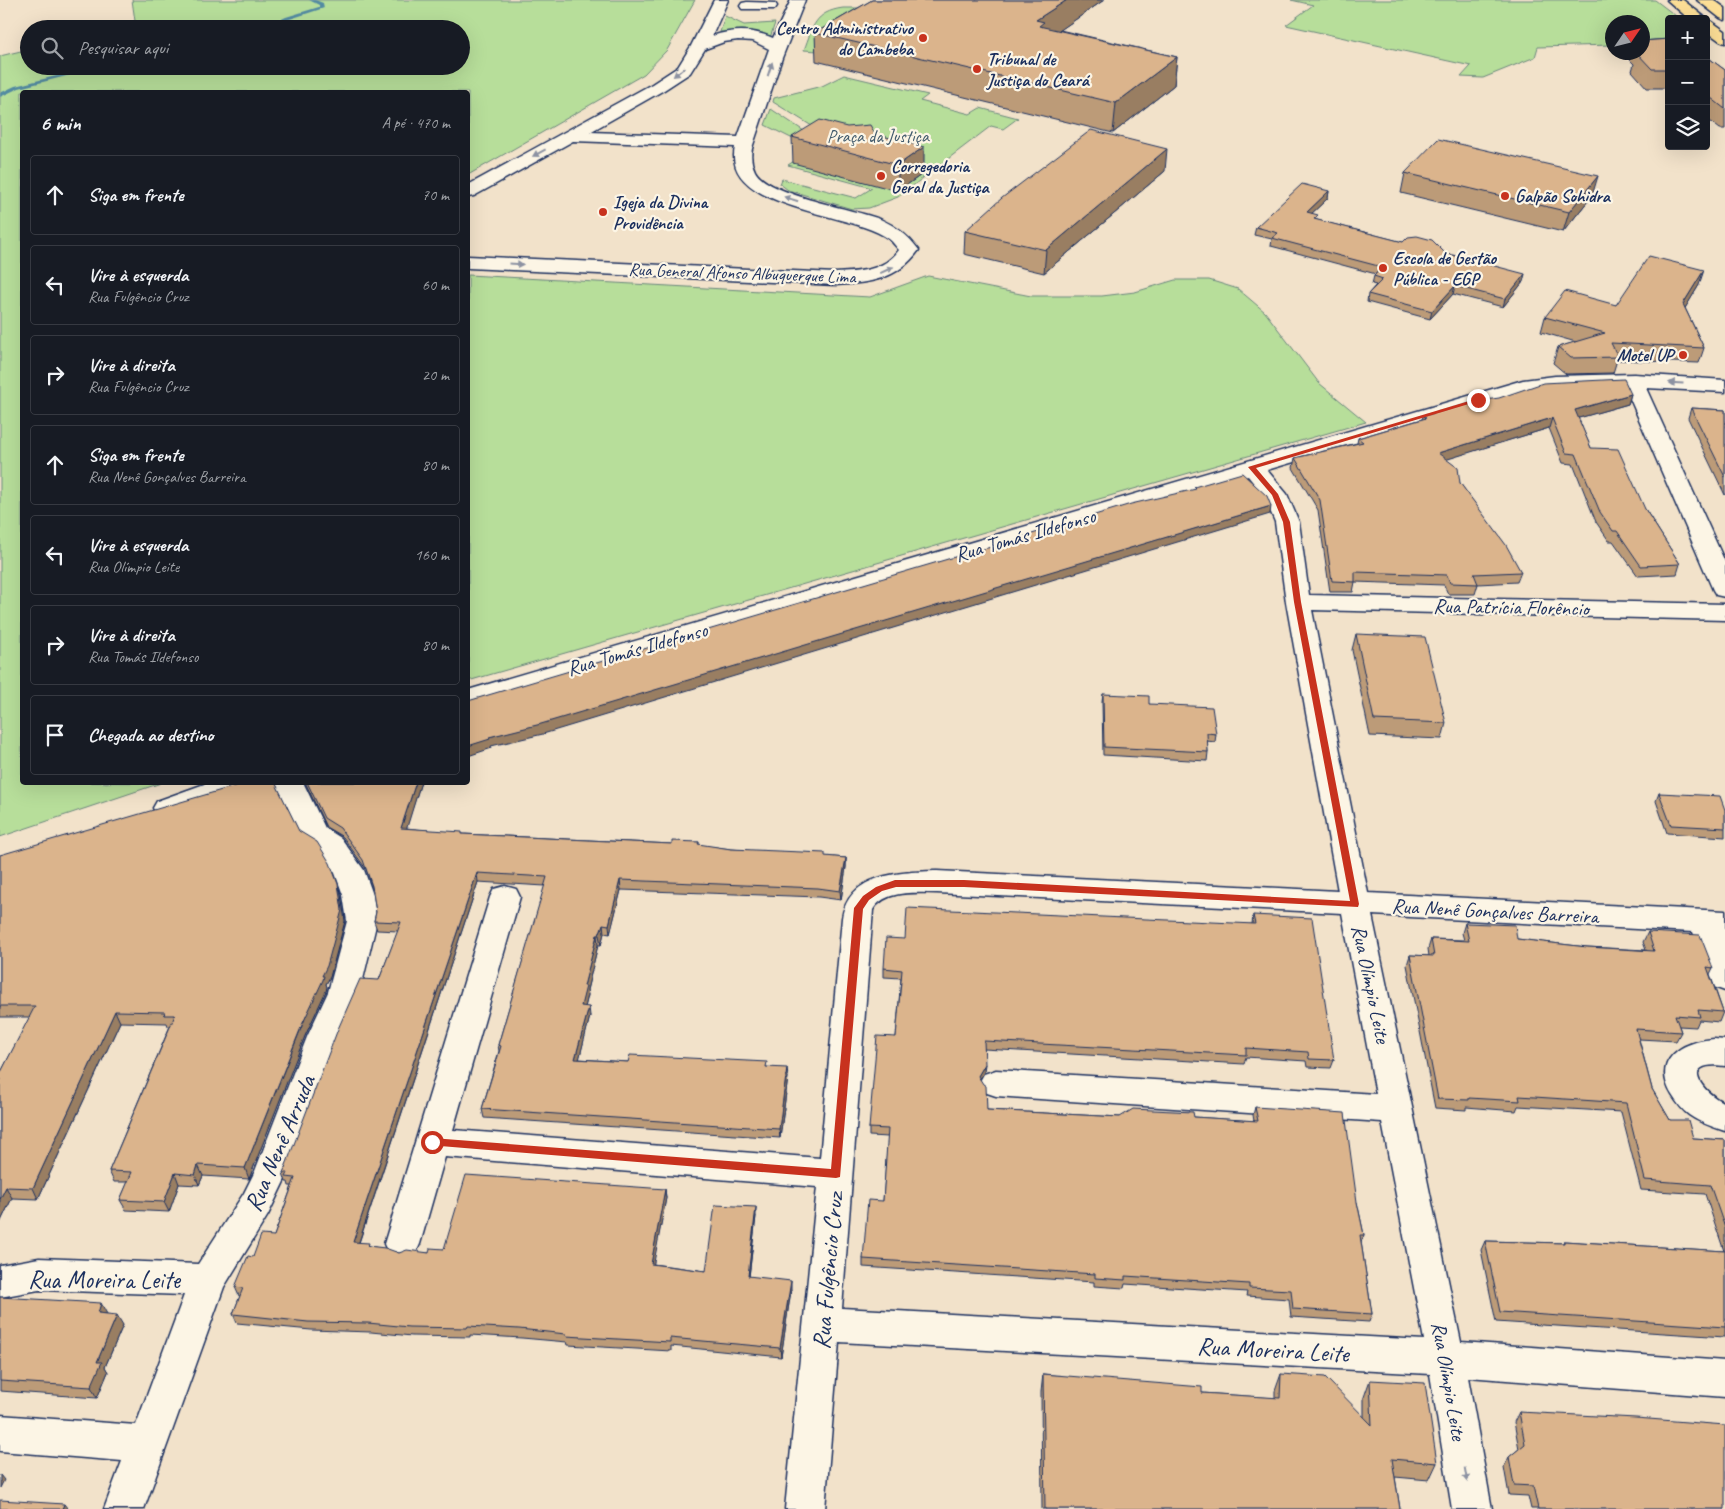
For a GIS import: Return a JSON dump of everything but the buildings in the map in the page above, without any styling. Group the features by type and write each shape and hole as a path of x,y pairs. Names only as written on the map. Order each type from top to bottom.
{"main road":[{"path":"1674,0 1694,15"},
{"path":"1704,0 1725,15"},
{"path":"1710,27 1725,38"}],"street":[{"path":"470,191 658,87 684,70 699,46 721,0"},
{"path":"736,9 781,8"},
{"name":"Rua General Afonso Albuquerque Lima","path":"470,262 834,279 877,274 890,269 903,260 908,250 905,242 896,234 866,221 766,190 750,179 744,168 742,157 746,142 777,47 781,8"},
{"path":"736,9 753,21"},
{"path":"699,46 717,38 741,35 762,38 777,47"},
{"path":"571,136 746,142"},
{"name":"Rua Tomás Ildefonso","path":"470,698 1530,385 1584,380 1635,386 1725,386"},
{"path":"1635,386 1725,590"},
{"name":"Rua Tomás Ildefonso","path":"1635,386 1671,398 1725,401"},
{"name":"Rua Olímpio Leite","path":"1252,467 1275,494 1287,522 1298,602 1355,904 1446,1358 1472,1509"},
{"name":"Rua Patrícia Florêncio","path":"1298,602 1725,612"},
{"path":"143,815 232,785"},
{"name":"Rua Nenê Arruda","path":"124,1509 208,1280 256,1204 272,1171 322,1037 344,992 362,921 358,895 349,870 331,845 314,834 290,785"},
{"name":"Rua Fulgêncio Cruz","path":"805,1509 858,908 866,898 879,889 895,883 964,884"},
{"name":"Rua Nenê Gonçalves Barreira","path":"964,884 1715,921"},
{"path":"402,1244 505,897"},
{"path":"1715,921 1725,979"},
{"path":"1725,1053 1704,1051 1694,1054 1685,1061 1680,1070 1682,1081 1688,1094 1713,1113 1725,1117"},
{"path":"996,1083 1397,1109"},
{"path":"432,1142 836,1174"},
{"name":"Rua Moreira Leite","path":"0,1281 39,1274 208,1280"},
{"name":"Rua Moreira Leite","path":"822,1324 1446,1358 1725,1379"},
{"path":"0,1434 148,1444"}],"green space":[{"path":"132,0 695,0 667,50 644,74 470,174 470,90 20,90 20,785 155,785 0,837 0,56 20,51 20,75 470,75 470,20 135,20"},
{"path":"1291,0 1655,0 1675,15 1665,15 1665,43 1650,43 1650,15 1605,15 1605,45 1538,47 1535,57 1483,78 1461,77 1471,66 1286,25 1313,5"},
{"path":"862,8 831,52 804,50 820,17 833,10"},
{"path":"725,16 744,25 775,23 770,38 739,32 720,32"},
{"name":"Praça da Justiça","path":"844,75 928,95 920,101 970,114 980,108 1018,118 1003,129 991,126 898,197 869,208 852,209 788,190 780,184 782,179 856,198 872,188 788,165 823,142 820,131 773,102 774,98 822,86"},
{"path":"771,109 807,133 803,144 765,125"},
{"path":"470,275 870,297 928,276 1031,296 1102,296 1135,292 1175,280 1209,280 1238,289 1265,312 1319,383 1366,422 470,680"}],"waterway":[{"path":"283,20 322,8 321,4 311,0"},
{"path":"0,95 17,87 67,75"}],"place":[{"name":"Centro Administrativo do Cambeba","path":"923,38"},
{"name":"Tribunal de Justiça do Ceará","path":"977,69"},
{"name":"Corregedoria Geral da Justiça","path":"881,176"},
{"name":"Galpão Sohidra","path":"1505,196"},
{"name":"Igeja da Divina Providência","path":"603,212"},
{"name":"Escola de Gestão Pública - EGP","path":"1383,268"},
{"name":"Motel UP","path":"1683,355"}],"route":[{"path":"432,1142 836,1174 858,908 866,898 879,889 895,883 937,882 1355,904 1298,602 1287,522 1275,494 1252,467 1478,400"}]}
